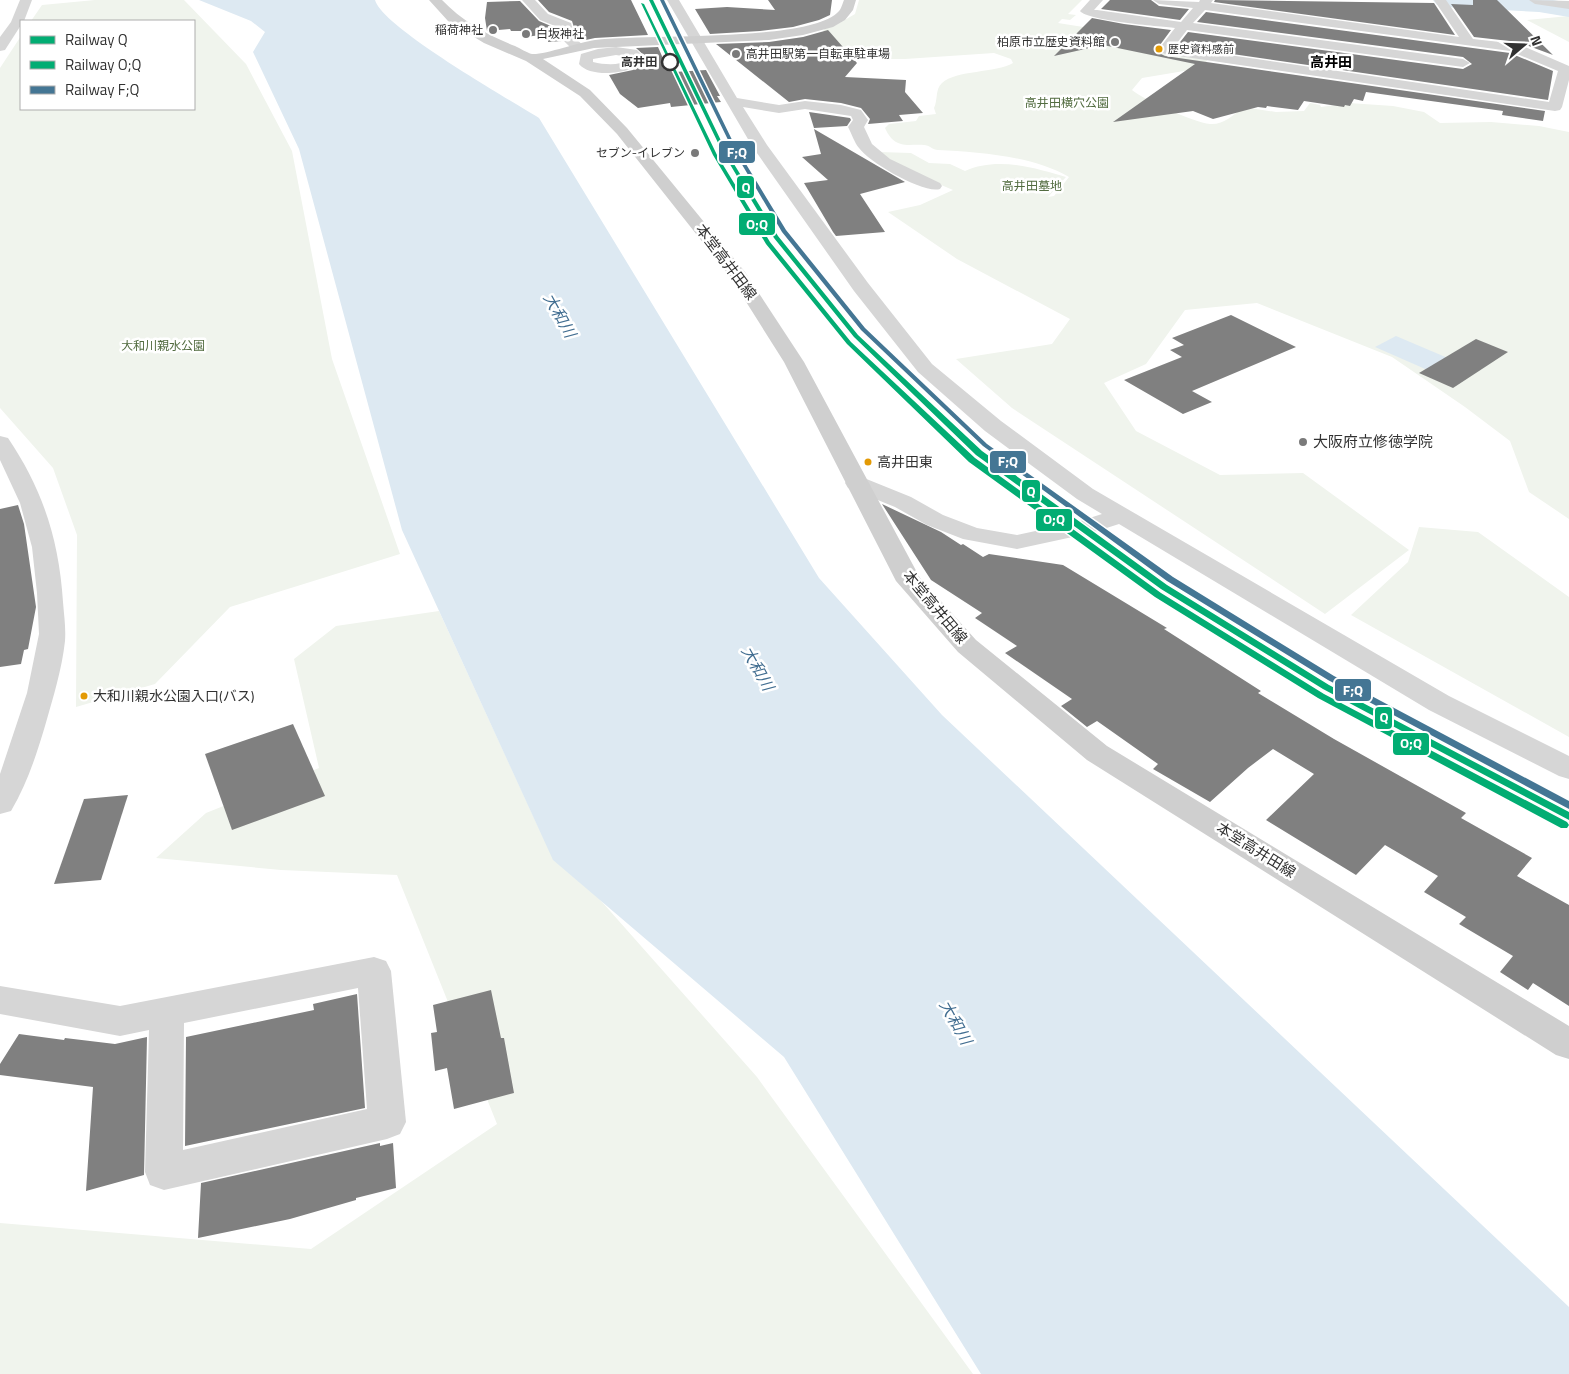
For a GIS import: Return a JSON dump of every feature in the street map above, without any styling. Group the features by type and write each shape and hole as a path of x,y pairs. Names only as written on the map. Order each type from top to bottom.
{"main road":[{"name":"本堂高井田線","path":"435,0 452,18 489,40 531,58 585,94 622,131 739,276 794,362 909,581 967,646 1097,753 1569,1044"},
{"path":"531,58 594,44 768,36 803,31 828,24 841,16 847,10 850,0"},
{"path":"578,47 598,52"}],"street":[{"path":"0,47 17,22 26,0"},
{"path":"528,0 544,17 566,26 569,39 578,47"},
{"path":"673,0 760,146 862,287 925,368 1000,432 1085,494 1439,704 1569,769"},
{"path":"1097,0 1086,11 1095,14 1463,63"},
{"path":"1159,0 1205,3 1513,47 1565,69 1555,107 1165,50 1205,3"},
{"path":"1536,0 1569,5"},
{"path":"1441,1 1469,42"},
{"path":"0,22 17,22"},
{"path":"1452,92 1469,42"},
{"path":"732,101 779,109 805,106 841,109 856,113 861,120 856,128 865,146 884,162 934,186"},
{"path":"0,443 12,458 28,494 41,536 50,584 52,644 34,716 10,788 0,803"},
{"path":"856,483 903,502 935,520 972,534 1017,542 1083,528 1122,515"},
{"path":"0,1000 120,1022 167,1012 374,971 387,1122 164,1172 167,1012"}],"green space":[{"name":"大和川親水公園","path":"95,0 184,0 246,64 292,151 332,359 400,554 230,607 155,684 76,707 77,535 53,468 0,408 0,68 20,38 20,110 195,110 195,20 32,20 42,5"},
{"path":"859,0 1082,0 1068,14 1076,15 1070,20 1062,19 1058,23 1096,29 1155,50 1208,59 1202,68 1142,78 1132,90 1169,110 1210,124 1224,121 1243,107 1276,112 1304,111 1310,103 1320,105 1321,107 1349,103 1393,106 1424,112 1440,123 1491,122 1539,126 1569,132 1569,519 1529,492 1510,441 1465,407 1392,357 1257,303 1185,310 1146,364 1104,383 1136,431 1220,475 1303,473 1409,550 1325,614 1012,408 956,359 1052,344 1070,319 957,259 888,212 920,205 953,190 887,162 879,152 911,153 929,163 950,164 965,171 990,164 1003,164 1029,167 1066,177 1048,197 1054,196 1069,177 1039,164 1005,156 936,150 926,145 906,145 893,140 885,128 889,124 916,121 919,116 936,114 934,108 938,88 948,79 997,69 1013,63 1011,59 994,53 905,59 876,59 847,54 823,32 824,29 836,25 855,14"},
{"path":"1569,16 1569,42 1527,20"},
{"path":"1419,527 1478,532 1569,597 1569,737 1351,615 1408,562"},
{"path":"439,611 541,833 757,1077 973,1374 0,1374 0,1223 311,1249 497,1124 397,875 281,870 156,858 206,813 319,768 294,659 336,626"}],"water":[{"name":"大和川","path":"199,0 375,0 383,12 422,44 476,80 539,118 819,578 942,715 1569,1307 1569,1374 981,1374 784,1057 553,860 402,530 299,149 253,52 265,32 251,21"},
{"path":"1396,336 1469,367 1448,379 1375,347"}],"building":[{"path":"538,0 631,0 648,35 595,38 581,41 577,37 572,21 549,12"},
{"path":"768,0 832,0 830,15 819,20 793,27 760,31 710,34 695,9 727,7 775,10"},
{"path":"1110,0 1151,0 1159,6 1189,9 1180,20 1101,9"},
{"path":"1215,0 1434,3 1455,35 1214,2"},
{"path":"1473,0 1497,0 1553,55 1518,42 1474,37 1451,4 1473,5"},
{"path":"520,1 539,21 558,29 562,41 548,42 549,34 525,37 521,31 511,31 510,29 487,31 485,18 487,2"},
{"path":"1206,12 1510,53 1553,71 1548,100 1177,46 1188,32 1463,69 1472,64 1463,57 1197,22"},
{"path":"1092,18 1171,30 1157,49 1157,52 1165,56 1545,111 1543,121 1502,115 1503,111 1366,92 1363,101 1354,99 1350,106 1345,105 1344,107 1304,101 1298,110 1267,106 1266,108 1258,107 1213,119 1193,111 1113,122 1195,64 1103,45 1054,56"},
{"path":"828,30 857,63 845,77 906,80 905,92 923,113 899,115 903,121 868,124 870,119 861,108 841,103 805,99 789,102 716,44 769,42 803,37"},
{"path":"658,47 665,63 669,62 674,72 706,70 720,96 717,96 721,102 671,107 670,103 638,108 620,94 609,75 633,70 647,60 636,48"},
{"path":"809,112 850,118 851,120 847,126 814,128"},
{"path":"814,129 905,182 860,194 885,232 836,236 833,232 804,183 828,180 802,157 821,154"},
{"path":"1231,315 1296,347 1192,391 1212,402 1183,414 1124,380 1182,357 1170,350 1184,345 1172,338"},
{"path":"1476,339 1508,352 1453,388 1419,373"},
{"path":"882,504 941,532 983,557 989,554 1063,565 1167,628 1164,629 1261,691 1258,693 1334,739 1466,813 1461,818 1532,858 1517,876 1569,905 1569,1006 1533,983 1528,990 1500,972 1513,956 1459,924 1466,917 1424,892 1438,876 1385,845 1356,875 1266,820 1314,774 1273,749 1248,768 1210,802 1153,769 1158,764 1097,721 1087,727 1061,706 1072,699 1005,653 1017,646 975,618 982,613 931,580"},
{"path":"18,505 24,524 36,607 28,649 24,650 21,664 0,667 0,509"},
{"path":"293,724 325,796 232,830 205,754"},
{"path":"128,795 101,880 54,884 84,799"},
{"path":"491,990 501,1038 504,1038 514,1093 454,1109 447,1068 435,1071 431,1033 437,1032 433,1005"},
{"path":"357,994 365,1108 185,1146 186,1037 314,1010 313,1004"},
{"path":"19,1034 115,1044 147,1037 144,1175 86,1191 93,1087 0,1075 0,1064"},
{"path":"380,1143 380,1146 393,1143 396,1188 356,1198 356,1200 290,1219 198,1238 201,1183"}],"waterway":[{"path":"1445,0 1539,5 1569,10"}],"rail line":[{"name":"Q","path":"651,0 724,151 776,237 856,336 979,453 1164,587 1326,687 1569,816"},
{"name":"F;Q","path":"662,0 733,146 784,231 863,329 985,445 1170,579 1331,678 1569,805"},
{"name":"O;Q","path":"642,4 715,155 768,243 849,343 972,460 1158,595 1321,696 1564,825"}],"place":[{"name":"稲荷神社","path":"493,30"},
{"name":"白坂神社","path":"526,34"},
{"name":"柏原市立歴史資料館","path":"1115,42"},
{"name":"歴史資料感前","path":"1159,49"},
{"name":"高井田駅第一自転車駐車場","path":"736,54"},
{"name":"高井田","path":"670,62"},
{"name":"セブン-イレブン","path":"695,153"},
{"name":"大阪府立修徳学院","path":"1303,442"},
{"name":"高井田東","path":"868,462"},
{"name":"大和川親水公園入口(バス)","path":"84,696"}],"district":[{"name":"高井田","path":"1331,62"}],"park label":[{"name":"高井田横穴公園","path":"1067,103"},
{"name":"高井田墓地","path":"1032,186"}]}
